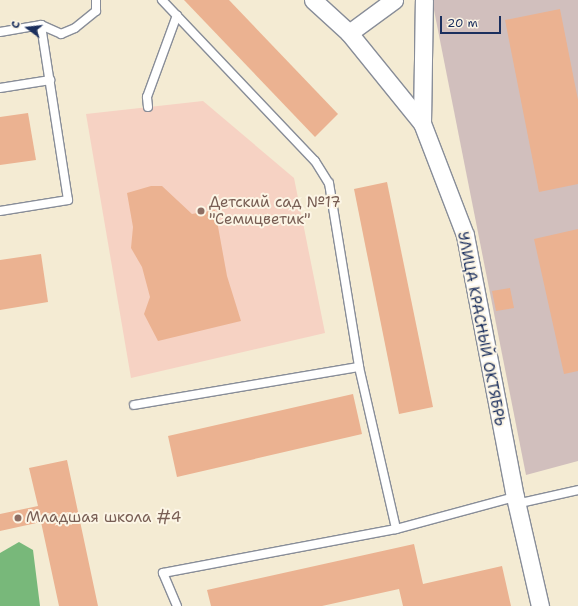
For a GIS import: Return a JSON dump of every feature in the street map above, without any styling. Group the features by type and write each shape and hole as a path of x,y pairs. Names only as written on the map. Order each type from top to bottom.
{"street":[{"name":"УЛИЦА КРАСНЫЙ ОКТЯБРЬ","path":"313,0 349,33 422,123 465,235 515,501 540,606"},
{"path":"349,33 394,0"},
{"path":"422,123 424,0"}],"lane":[{"path":"0,32 41,25 61,34 75,28 96,11 96,0"},
{"path":"162,0 315,161 329,183 359,367 396,529"},
{"path":"148,107 147,97 177,16"},
{"path":"0,211 68,200 41,25"},
{"path":"0,88 50,80"},
{"path":"134,405 359,367"},
{"path":"177,606 163,573 396,529 515,501 578,490"}],"shaded area":[{"path":"432,0 578,0 578,461 526,475"},
{"name":"Детский сад №17 \"Семицветик\"","path":"203,101 294,178 325,333 131,378 86,114"}],"green space":[{"path":"19,542 33,550 40,606 0,606 0,553"}],"building":[{"path":"184,0 229,0 338,114 315,137"},
{"path":"560,9 578,100 578,184 539,192 505,20"},
{"path":"28,113 36,160 0,165 0,117"},
{"path":"387,182 433,407 399,414 354,189"},
{"path":"151,186 162,186 192,214 215,210 227,276 241,321 158,341 144,314 150,297 142,267 131,248 133,227 127,193"},
{"path":"578,229 578,371 564,374 534,239"},
{"path":"41,254 48,302 0,310 0,260"},
{"path":"510,288 514,308 496,311 492,291"},
{"path":"353,394 362,434 177,477 168,436"},
{"path":"67,460 98,606 59,606 41,522 0,531 0,514 38,506 29,468"},
{"path":"414,544 423,584 502,566 511,606 403,606 399,589 322,606 211,606 207,590"}],"place":[{"name":"Детский сад №17 \"Семицветик\"","path":"201,211"},
{"name":"Младшая школа #4","path":"18,518"}]}
